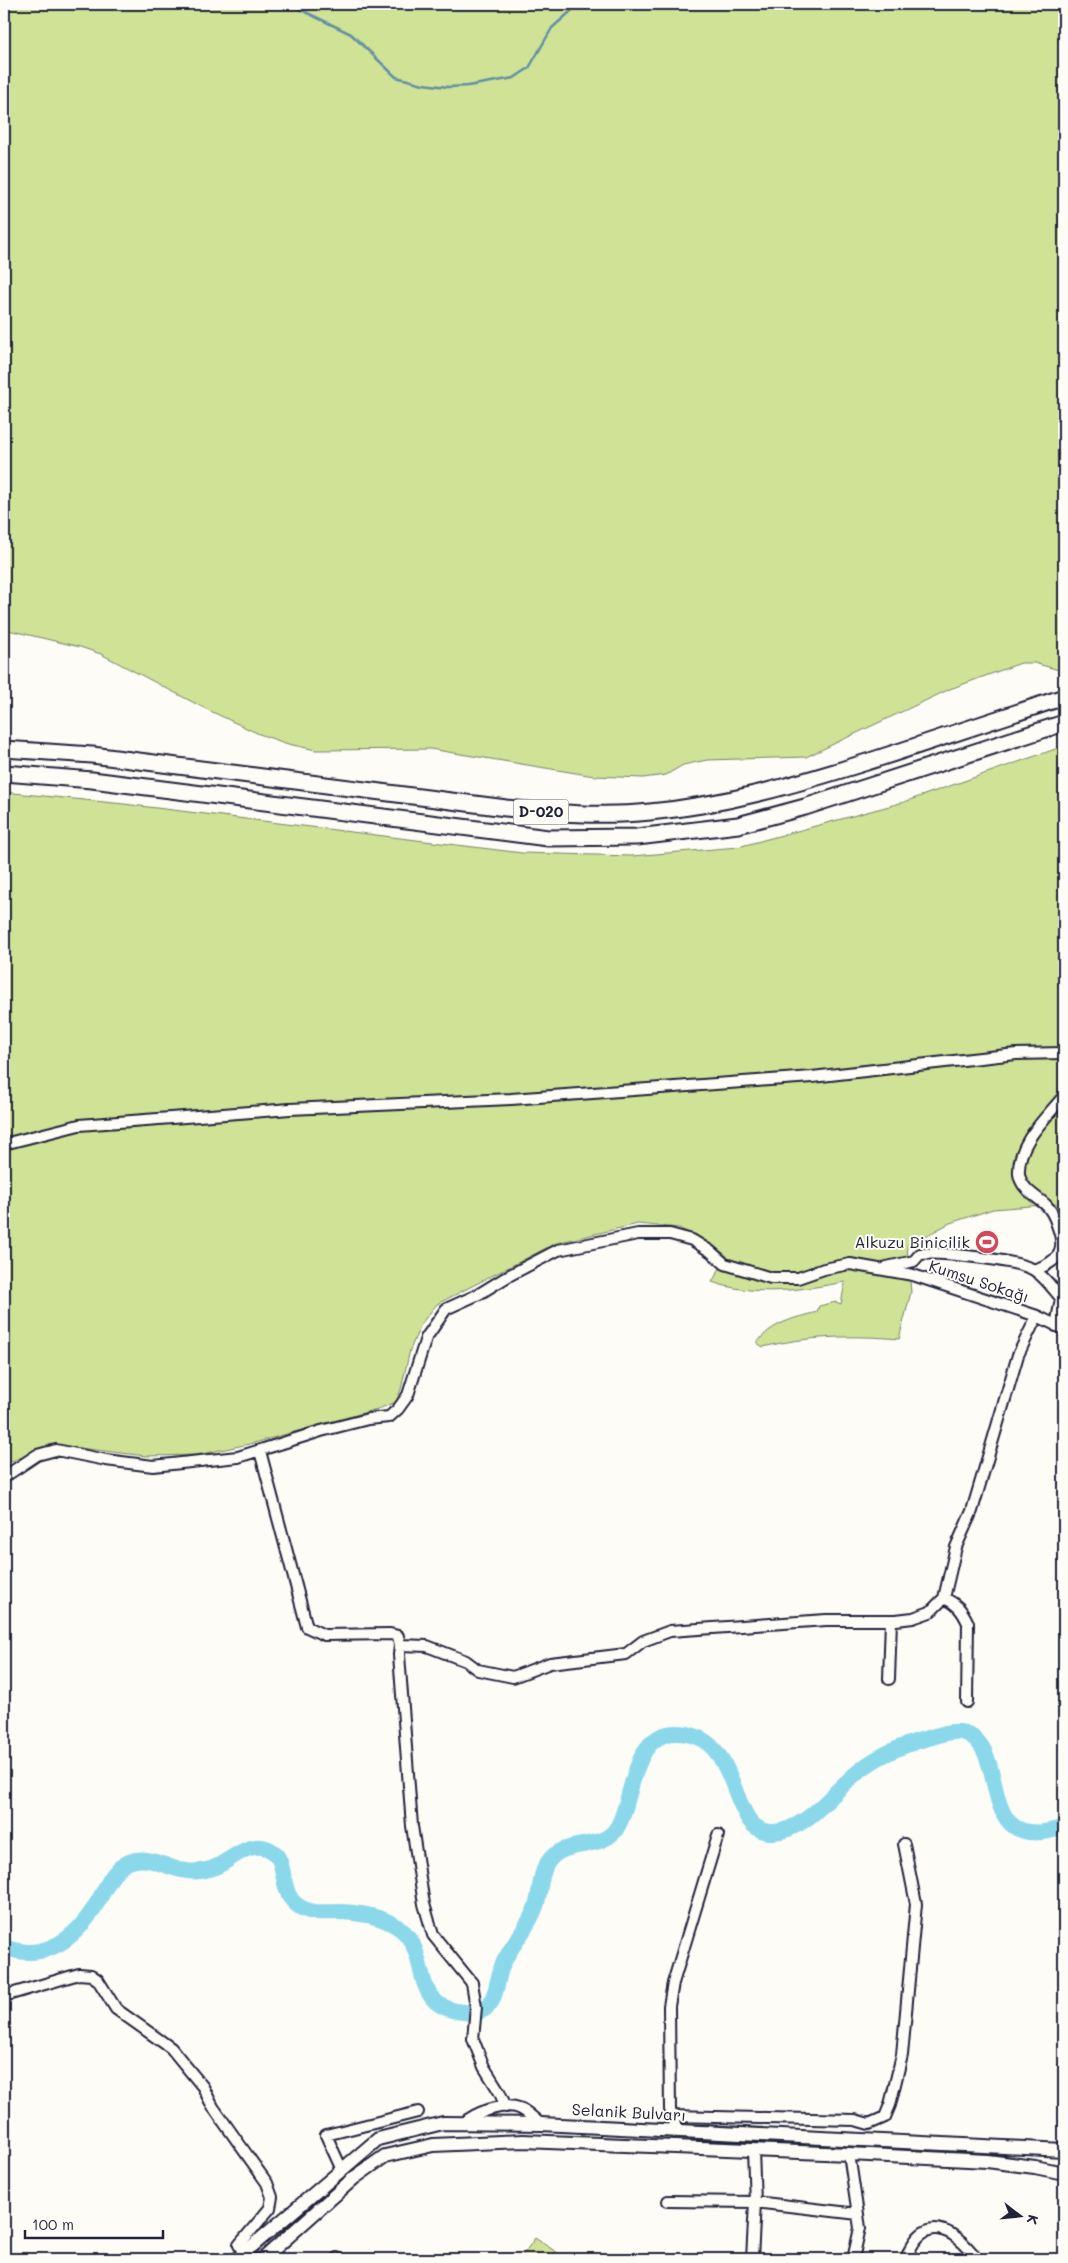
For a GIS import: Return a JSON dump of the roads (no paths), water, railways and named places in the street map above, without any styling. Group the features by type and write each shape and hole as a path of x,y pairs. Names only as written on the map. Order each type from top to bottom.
{"highway":[{"name":"D-020","path":"4,750 101,756 548,813 631,814 694,807 772,791 930,742 1064,697"},
{"name":"D-020","path":"4,773 92,780 540,837 619,838 704,830 770,817 1064,723"}],"main road":[{"name":"Selanik Bulvarı","path":"241,2256 378,2139 443,2123 541,2124 1064,2150"},
{"path":"653,2130 653,2147"},
{"name":"Selanik Bulvarı","path":"263,2259 339,2191 385,2156 433,2145 523,2141 849,2154 987,2162 1035,2167 1064,2173"},
{"path":"330,2180 339,2191"}],"street":[{"path":"4,1144 79,1125 290,1109 511,1099 812,1077 1016,1054 1064,1053"},
{"path":"1034,1270 1047,1265 1056,1258 1062,1248 1063,1240 1054,1217 1046,1205 1035,1198 1023,1184 1019,1175 1020,1160 1023,1149 1064,1096"},
{"path":"4,1477 37,1455 56,1450 106,1460 153,1466 238,1458 321,1431 368,1419 389,1417 398,1409 408,1395 426,1338 446,1309 479,1294 510,1275 558,1250 638,1234 670,1234 692,1240 710,1251 725,1264 771,1278 798,1278 824,1269 850,1264 879,1268"},
{"name":"Kumsu Sokağı","path":"934,1253 999,1261 1034,1270 1061,1298 1060,1328 1037,1316 950,1286 879,1268 898,1266 914,1261 920,1254 934,1253"},
{"path":"1061,1298 1064,1286"},
{"path":"400,1645 428,1646 466,1661 478,1670 513,1676 550,1663 626,1654 643,1641 670,1631 826,1620 891,1620 913,1618 930,1612 944,1598 956,1547 972,1511 1018,1355 1037,1316"},
{"path":"260,1451 307,1627 324,1635 390,1634 398,1636 412,1826 424,1904 433,1935 472,1983 476,2006 473,2039 477,2052 506,2107"},
{"path":"944,1598 955,1603 963,1612 968,1623 967,1702"},
{"path":"889,1679 891,1620"},
{"path":"677,2131 670,2110 669,2006 673,1983 718,1835"},
{"path":"672,2116 855,2120 869,2124 884,2117 890,2105 902,2055 916,1904 904,1844"},
{"path":"4,1996 79,1974 91,1975 98,1980 116,2009 172,2048 203,2087 213,2107 267,2183 272,2197 270,2208 239,2246 241,2256"},
{"path":"464,2123 474,2114 506,2107 518,2107 541,2124"},
{"path":"342,2170 326,2135 418,2112"},
{"path":"752,2259 755,2202 753,2151"},
{"path":"849,2154 860,2228 853,2259"},
{"path":"668,2202 755,2202 858,2214"},
{"path":"906,2259 911,2246 922,2233 938,2229 955,2235 977,2259"}],"waterway":[{"path":"289,4 351,34 396,77 423,84 448,87 468,86 514,78 529,68 552,28 579,4"},
{"path":"4,1947 33,1952 46,1949 70,1937 89,1916 114,1874 129,1862 147,1860 176,1869 198,1871 217,1866 244,1850 259,1847 273,1852 278,1858 287,1891 297,1905 312,1912 358,1913 391,1923 405,1933 412,1944 428,1992 436,2001 447,2008 464,2012 479,2012 490,2004 506,1958 533,1914 538,1900 543,1872 548,1862 565,1849 605,1839 613,1833 624,1812 636,1769 643,1755 650,1744 661,1736 675,1733 698,1737 714,1749 725,1765 748,1818 759,1829 774,1832 786,1830 798,1824 820,1808 859,1771 875,1760 910,1744 951,1732 965,1733 979,1743 988,1759 1004,1815 1016,1828 1035,1833 1064,1827"}],"place":[{"name":"Alkuzu Binicilik","path":"987,1242"}]}
